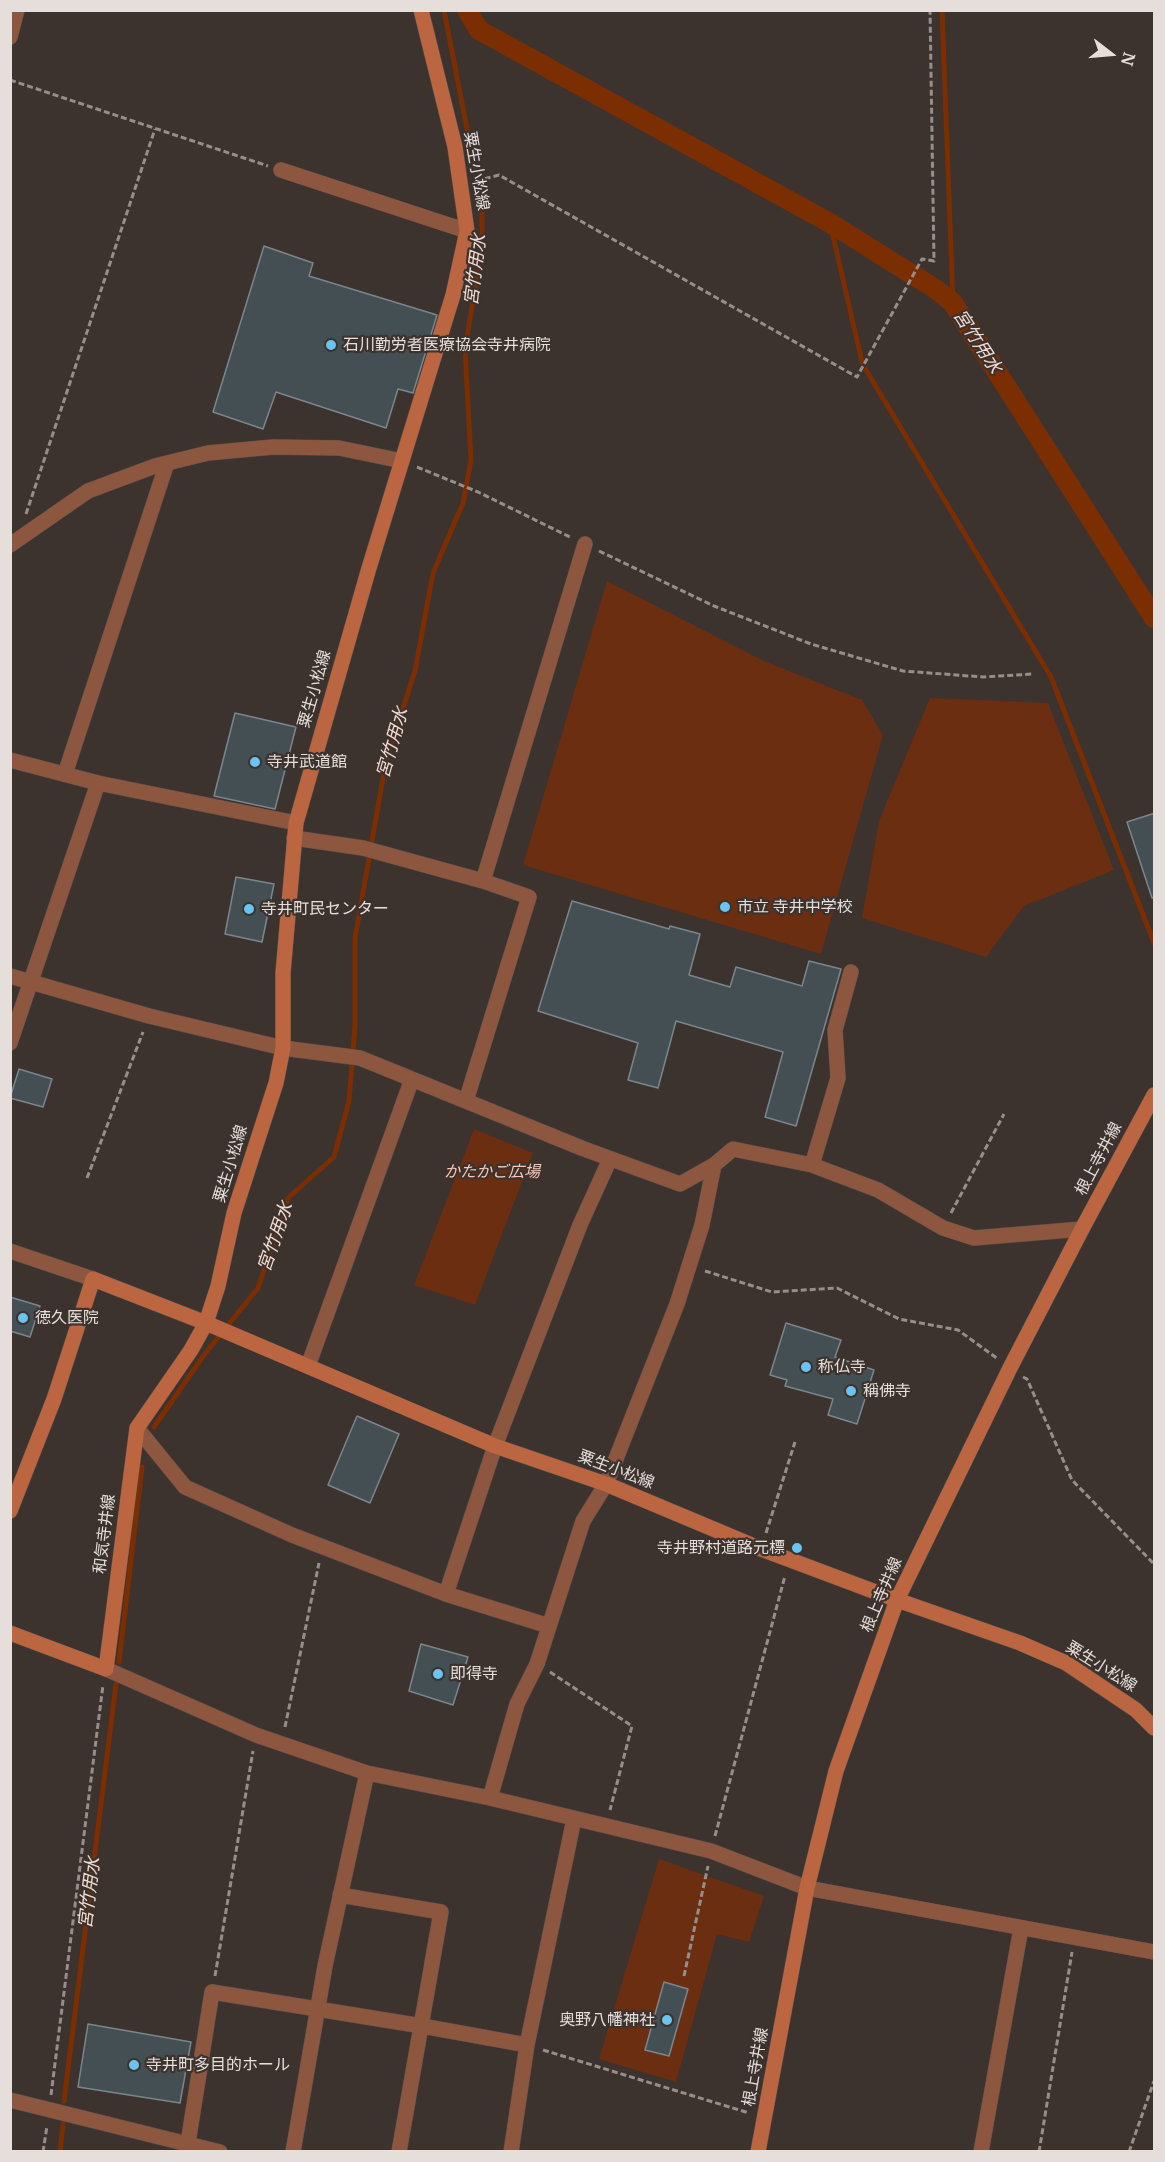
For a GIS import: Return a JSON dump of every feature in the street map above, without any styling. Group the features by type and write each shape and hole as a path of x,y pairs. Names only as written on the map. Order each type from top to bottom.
{"main road":[{"name":"粟生小松線","path":"420,10 454,147 467,231 453,295 365,579 295,830 283,974 283,1048 276,1083 234,1213 211,1325 495,1446 606,1484 761,1549 1020,1643 1066,1663 1136,1710 1155,1728"},
{"name":"根上寺井線","path":"758,2151 807,1888 836,1771 897,1600 1010,1368 1155,1095"},
{"path":"10,1511 54,1399 93,1279 211,1325"},
{"name":"和気寺井線","path":"106,1669 137,1428 211,1325"},
{"path":"10,1633 106,1669"}],"street":[{"path":"10,37 17,10"},
{"path":"281,170 467,231"},
{"path":"14,542 88,491 167,463 208,453 273,447 339,448 402,461"},
{"path":"65,774 167,463"},
{"path":"483,881 585,544"},
{"path":"10,760 295,830 483,881 529,897 466,1101"},
{"path":"10,1043 98,783"},
{"path":"812,1165 838,1077 835,1030 851,972"},
{"path":"10,976 149,1016 283,1048 360,1059 610,1159 680,1184 714,1165 733,1149 812,1165 878,1190 943,1228 975,1238 1082,1229"},
{"path":"308,1366 412,1079"},
{"path":"446,1594 495,1446 580,1226 610,1159"},
{"path":"490,1798 517,1704 537,1664 583,1521 606,1484 677,1304 702,1225 714,1165"},
{"path":"10,1251 93,1279"},
{"path":"137,1428 184,1486 323,1547 446,1594 549,1626"},
{"path":"106,1669 256,1735 367,1773 490,1798 711,1851 807,1888 1155,1952"},
{"path":"293,2151 325,1966 367,1773"},
{"path":"511,2151 527,2045 574,1819"},
{"path":"340,1895 441,1912 399,2151"},
{"path":"981,2151 1021,1928"},
{"path":"188,2143 212,1992 527,2045"},
{"path":"10,2100 220,2151"}],"path":[{"path":"472,182 499,176 858,377 922,259 934,261 930,10"},
{"path":"10,80 281,170"},
{"path":"14,542 156,129"},
{"path":"402,461 478,492 714,606 811,644 903,671 983,677 1033,674"},
{"path":"87,1178 149,1016"},
{"path":"943,1228 1004,1114"},
{"path":"689,1266 772,1292 837,1288 899,1319 958,1330 1027,1379 1072,1480 1155,1564"},
{"path":"761,1549 795,1442"},
{"path":"282,1744 323,1547"},
{"path":"684,1976 711,1851 789,1559"},
{"path":"537,1664 632,1726 605,1826"},
{"path":"43,2151 106,1669"},
{"path":"212,1992 256,1735"},
{"path":"1038,2151 1074,1937"},
{"path":"527,2045 766,2117"},
{"path":"1129,2151 1155,2081"}],"green space":[{"path":"607,581 764,661 862,700 883,735 821,954 523,865"},
{"path":"930,698 1048,703 1114,870 1024,906 986,957 862,918 879,821"},
{"name":"かたかご広場","path":"474,1129 533,1153 475,1305 414,1285"},
{"path":"659,1859 764,1896 749,1942 717,1934 676,2082 599,2059"}],"building":[{"name":"石川勤労者医療協会寺井病院","path":"264,246 313,263 309,276 437,315 413,393 398,389 386,428 276,392 263,429 213,412"},
{"name":"寺井武道館","path":"235,713 296,727 275,809 214,796"},
{"path":"1155,813 1155,897 1152,898 1127,822"},
{"name":"寺井町民センター","path":"236,877 274,884 262,942 225,934"},
{"path":"572,901 669,929 670,926 700,934 689,975 730,987 736,967 802,986 809,961 841,969 796,1126 765,1117 783,1052 676,1021 658,1088 628,1080 638,1043 538,1011"},
{"path":"19,1069 52,1079 43,1107 10,1098"},
{"name":"徳久医院","path":"10,1297 40,1306 30,1337 10,1331"},
{"name":"称仏寺","path":"786,1323 841,1340 835,1357 874,1370 857,1424 828,1415 833,1399 785,1386 787,1380 770,1375"},
{"path":"357,1416 399,1434 370,1503 328,1485"},
{"name":"即得寺","path":"421,1644 468,1657 453,1705 409,1691"},
{"name":"奥野八幡神社","path":"664,1982 688,1989 669,2056 645,2050"},
{"name":"寺井町多目的ホール","path":"88,2024 191,2042 180,2103 78,2087"}],"waterway":[{"name":"宮竹用水","path":"154,1427 204,1355 258,1288 288,1198 334,1157 349,1101 355,1025 355,938 386,761 415,671 433,573 463,503 471,460 465,349 482,248 482,190 466,124 444,10"},
{"name":"宮竹用水","path":"467,10 479,30 830,223 937,290 953,303 1154,618"},
{"path":"942,10 953,303"},
{"path":"830,223 862,362"},
{"path":"866,370 1051,677 1154,943"},
{"name":"宮竹用水","path":"119,1662 142,1467"},
{"name":"宮竹用水","path":"64,2101 116,1684"},
{"name":"宮竹用水","path":"60,2152 63,2124"}],"place":[{"name":"石川勤労者医療協会寺井病院","path":"331,345"},
{"name":"寺井武道館","path":"255,762"},
{"name":"市立 寺井中学校","path":"725,907"},
{"name":"寺井町民センター","path":"249,909"},
{"name":"徳久医院","path":"23,1318"},
{"name":"称仏寺","path":"806,1367"},
{"name":"稱佛寺","path":"851,1391"},
{"name":"寺井野村道路元標","path":"797,1548"},
{"name":"即得寺","path":"438,1674"},
{"name":"奥野八幡神社","path":"667,2020"},
{"name":"寺井町多目的ホール","path":"134,2065"}]}
